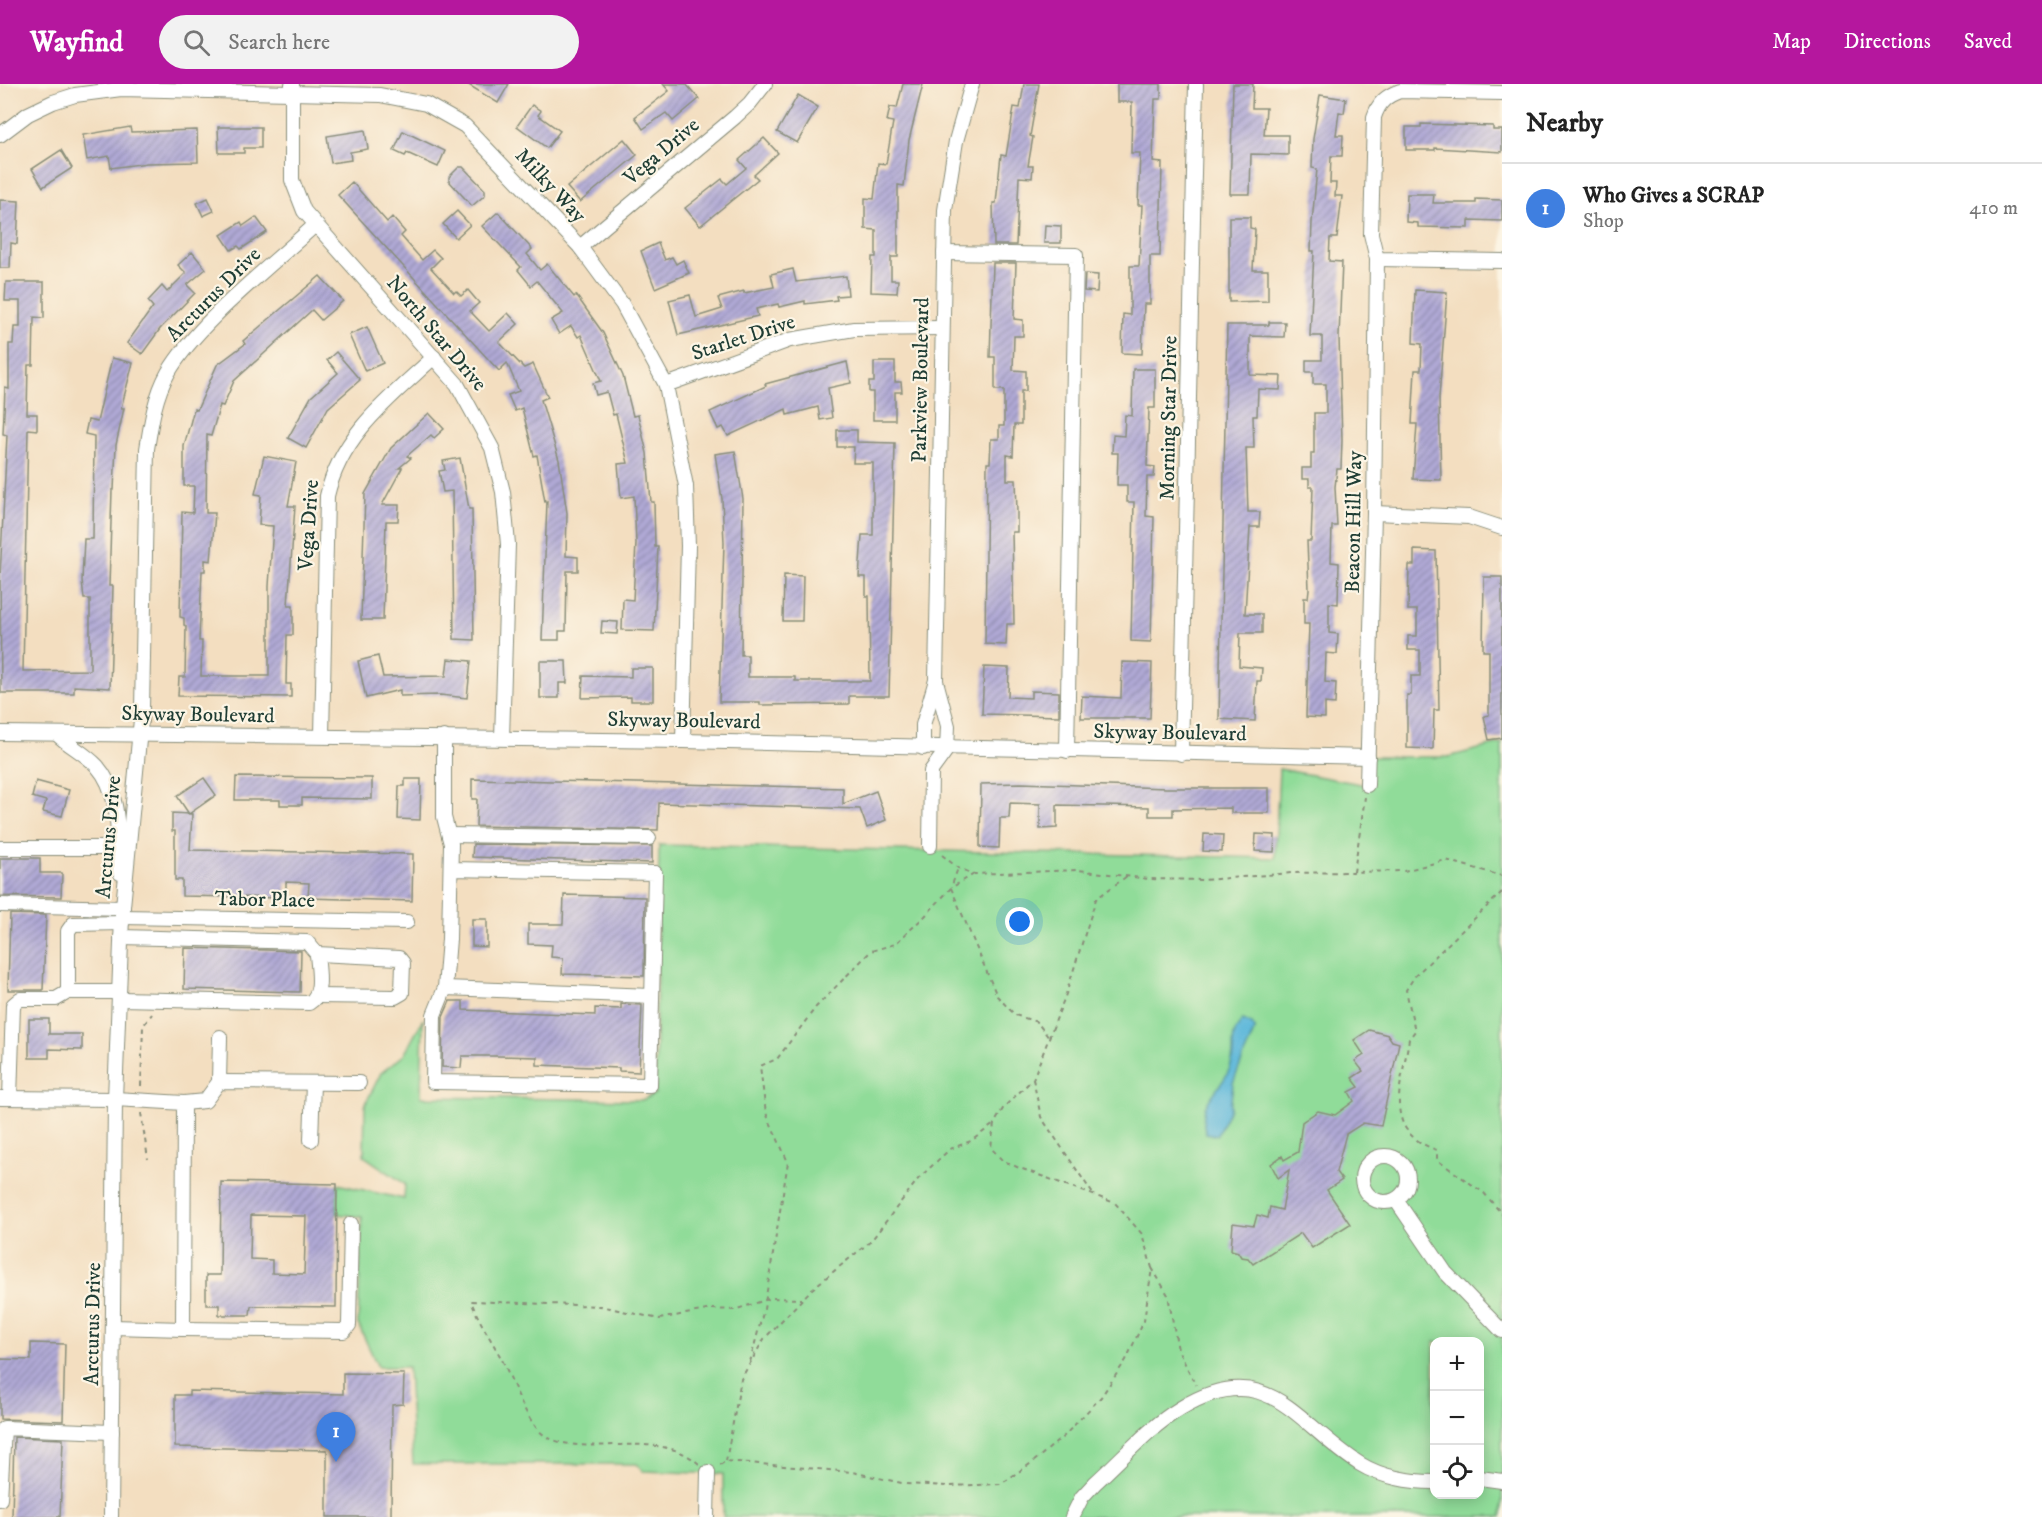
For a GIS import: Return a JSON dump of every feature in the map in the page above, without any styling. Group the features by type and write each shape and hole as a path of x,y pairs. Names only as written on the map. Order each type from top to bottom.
{"street":[{"name":"Vega Drive","path":"580,247 735,117 765,84"},
{"name":"Parkview Boulevard","path":"923,748 923,725 936,680 942,328 949,176 972,84"},
{"name":"Morning Star Drive","path":"1181,753 1196,84"},
{"name":"Milky Way","path":"0,135 28,114 53,102 100,91 291,89 388,96 426,104 447,114 482,141 580,247 622,304 666,385 686,486 688,546 683,741"},
{"name":"North Star Drive","path":"291,89 292,180 304,211 457,384 492,448 503,492 508,544 502,738"},
{"name":"Beacon Hill Way","path":"1367,785 1374,513 1377,259 1371,234 1374,117 1378,105 1388,96 1400,91 1502,93"},
{"name":"Arcturus Drive","path":"111,1517 115,1099 123,848 142,709 147,449 158,397 178,357 208,324 315,225"},
{"path":"944,253 1076,255 1067,751"},
{"path":"1377,259 1502,261"},
{"name":"Starlet Drive","path":"666,385 789,340 854,329 942,328"},
{"name":"Vega Drive","path":"322,736 327,496 332,474 340,454 367,418 434,357"},
{"path":"1374,513 1469,517 1502,528"},
{"name":"Parkview Boulevard","path":"936,680 948,726 947,749"},
{"name":"Skyway Boulevard","path":"0,733 683,741 947,749 1368,757"},
{"path":"0,848 123,848 108,783 90,759 57,734"},
{"path":"444,737 444,817 452,844 445,988 434,1015 433,1082 650,1085 655,873 451,869"},
{"path":"930,846 931,771 947,749"},
{"path":"449,835 650,838"},
{"path":"0,905 307,942 318,954 399,958 403,963 402,993 395,997 316,996"},
{"path":"68,992 68,931 73,924 122,921"},
{"name":"Tabor Place","path":"122,921 407,922"},
{"path":"220,1037 219,1082 205,1101 5,1098 13,1005 20,999 56,999 68,992 158,1000 309,1004 316,996 318,954"},
{"path":"445,988 652,996"},
{"path":"219,1082 359,1083"},
{"path":"311,1140 313,1083"},
{"path":"183,1329 184,1102"},
{"path":"1396,1200 1445,1272 1502,1331"},
{"path":"113,1327 344,1330 349,1325 351,1224"},
{"path":"1072,1517 1082,1497 1095,1483 1161,1423 1198,1399 1234,1389 1275,1397 1291,1406 1343,1452 1362,1465 1408,1481 1430,1482"},
{"path":"0,1499 2,1428 112,1432"},
{"path":"707,1517 708,1472"},
{"path":"1484,1479 1502,1481"}],"path":[{"path":"1354,872 1367,785"},
{"path":"930,846 958,868 974,874 1078,870 1127,876 1204,880 1292,873 1404,871 1446,860 1502,876"},
{"path":"958,868 951,888 997,996 1015,1015 1037,1022 1049,1038"},
{"path":"750,1362 765,1300 788,1162 766,1113 760,1066 777,1059 816,1007 871,951 896,944 951,888 974,874"},
{"path":"726,1461 741,1379 764,1339 802,1299 871,1241 919,1178 950,1149 971,1141 993,1124 1004,1107 1033,1079 1066,994 1096,899 1127,876"},
{"path":"1502,892 1416,976 1406,990 1414,1031 1409,1039 1398,1113 1404,1129 1418,1144 1437,1150 1437,1160 1484,1193 1502,1214"},
{"path":"148,1159 139,1100 143,1062 143,1026 158,1000"},
{"path":"1033,1079 1041,1117 1093,1194"},
{"path":"993,1124 991,1148 1002,1160 1115,1203 1142,1234 1152,1268 1168,1295 1178,1350 1198,1390 1198,1399"},
{"path":"802,1299 765,1300 734,1310 712,1309 659,1319 600,1306 471,1301 502,1360 518,1397 531,1419 549,1439 567,1443 655,1446 687,1453 708,1472 726,1461 852,1472 906,1484 949,1486 1001,1484 1033,1462 1064,1436 1101,1397 1126,1360 1144,1321 1152,1268"}],"green space":[{"path":"1502,743 1502,1517 723,1517 723,1474 643,1471 637,1464 413,1464 408,1367 378,1367 358,1324 362,1217 337,1214 337,1184 404,1199 405,1184 364,1156 365,1105 381,1073 404,1055 423,1019 421,1097 642,1100 655,1094 659,845 1275,858 1279,769 1366,785 1368,757 1448,757"}],"water":[{"path":"1243,1020 1252,1024 1255,1029 1233,1083 1230,1109 1217,1135 1206,1134 1204,1113 1206,1105 1230,1068 1235,1033"}],"building":[{"path":"467,84 509,84 498,103"},
{"path":"663,84 686,84 699,99 673,121 666,113 643,129 635,117 669,91"},
{"path":"903,84 923,84 909,140 904,186 898,185 898,257 891,257 891,280 898,280 897,293 871,292 872,257 876,257 876,230 865,229 865,198 874,199 878,163 886,164 893,122 887,121 890,107 897,108"},
{"path":"1024,84 1039,84 1030,136 1033,137 1028,166 1033,166 1032,178 1019,177 1016,245 994,245 993,203 996,203 1001,155 1006,156 1014,107 1020,108"},
{"path":"1117,84 1161,84 1161,99 1155,99 1153,162 1162,163 1160,256 1150,256 1150,304 1144,304 1142,354 1122,353 1123,314 1130,315 1130,266 1139,266 1142,205 1138,205 1140,153 1131,153 1132,102 1117,102"},
{"path":"1233,84 1253,84 1252,108 1266,108 1264,135 1288,135 1288,155 1251,154 1250,194 1230,194"},
{"path":"798,95 818,107 797,143 777,132"},
{"path":"1320,95 1346,99 1344,113 1339,112 1336,135 1343,135 1342,156 1331,156 1330,183 1336,183 1335,196 1342,196 1337,238 1330,238 1329,261 1342,262 1339,337 1342,440 1341,469 1337,469 1335,487 1337,526 1332,526 1331,562 1339,563 1338,604 1329,603 1329,633 1338,634 1337,654 1326,653 1325,682 1336,683 1335,704 1325,703 1325,718 1306,717 1309,624 1304,624 1304,598 1308,598 1309,589 1307,541 1311,541 1313,487 1309,487 1309,479 1302,479 1302,468 1311,468 1311,453 1314,453 1314,413 1326,413 1326,384 1313,384 1313,372 1306,372 1306,360 1322,360 1322,336 1310,336 1314,251 1311,251 1312,222 1317,169 1312,168 1313,139"},
{"path":"532,105 541,111 538,115 560,131 547,148 517,126"},
{"path":"1421,124 1493,126 1493,130 1502,130 1502,152 1435,148 1435,150 1406,150 1406,127 1421,127"},
{"path":"130,127 131,132 197,130 198,162 147,163 111,168 109,156 87,160 83,135"},
{"path":"218,127 261,127 261,148 244,148 244,153 219,153"},
{"path":"365,130 368,149 350,152 351,160 331,163 327,136"},
{"path":"403,131 445,151 438,167 407,153 405,156 394,151"},
{"path":"764,138 778,153 754,175 758,179 700,226 685,208 722,179 727,184 746,168 739,160"},
{"path":"624,139 637,155 580,202 567,187"},
{"path":"61,150 72,168 43,187 32,169"},
{"path":"459,167 463,167 485,190 485,195 472,206 449,181 449,177"},
{"path":"352,182 387,222 392,217 405,232 401,236 422,260 433,250 441,258 431,268 454,293 456,291 461,296 468,290 479,303 470,311 489,331 508,313 518,324 499,342 524,368 533,364 548,397 541,400 559,460 567,513 566,556 578,557 578,571 567,571 566,631 559,631 559,640 542,640 547,501 545,502 537,455 534,456 522,408 515,411 508,395 519,391 507,363 499,371 338,195"},
{"path":"1407,194 1434,194 1433,203 1476,203 1476,199 1502,200 1502,221 1469,220 1469,228 1418,227 1418,223 1406,222"},
{"path":"208,198 214,211 203,216 197,203"},
{"path":"0,200 19,201 17,244 11,243 10,268 0,268"},
{"path":"457,211 470,225 456,238 443,224"},
{"path":"498,212 532,249 527,254 540,270 547,264 574,297 576,295 603,333 623,376 633,416 638,415 647,453 651,502 654,502 655,547 658,547 654,631 622,630 623,599 633,600 636,543 634,496 621,498 618,464 628,463 616,414 613,415 607,392 596,395 593,383 601,381 581,335 578,337 571,326 559,334 551,320 563,313 537,281 531,286 518,270 521,267 482,226"},
{"path":"256,217 267,232 241,249 238,246 231,250 221,235 241,222 243,226"},
{"path":"1229,217 1250,217 1250,228 1255,229 1253,270 1268,270 1268,301 1229,302"},
{"path":"1045,225 1061,226 1061,243 1044,243"},
{"path":"658,243 665,260 672,257 676,264 683,260 689,273 655,288 641,251"},
{"path":"192,252 206,269 187,285 195,293 160,329 142,354 127,343 153,307 148,301 162,286 167,292 186,273 178,265"},
{"path":"993,263 1016,263 1014,319 1023,320 1023,336 1014,336 1013,370 1026,371 1026,391 1021,391 1021,425 1014,425 1013,456 1007,455 1007,480 1016,480 1017,532 1012,532 1014,624 1007,624 1006,645 985,644 987,463 990,463 991,439 999,439 999,426 1004,426 1004,390 995,390 995,357 990,357"},
{"path":"793,269 796,282 846,276 848,295 836,296 837,300 805,304 805,301 779,307 778,304 756,309 758,316 678,335 669,300 690,295 696,317 722,309 718,298 744,291 744,293 774,287 771,274"},
{"path":"1085,274 1098,275 1097,292 1084,291"},
{"path":"320,276 343,301 321,320 312,310 234,381 223,406 220,405 211,436 207,435 206,513 215,513 211,561 205,560 205,571 202,571 199,641 202,641 201,676 269,676 269,586 273,526 259,525 261,495 255,494 264,456 296,462 288,506 295,506 288,605 293,605 293,635 287,635 286,684 291,684 291,697 178,696 179,677 185,677 186,626 184,618 180,617 182,512 193,513 194,486 184,486 184,446 194,409 197,410 217,365 245,344 243,341"},
{"path":"6,282 44,282 44,318 34,317 33,365 28,365 27,414 37,414 37,430 28,429 23,671 90,670 90,599 84,599 82,580 84,539 93,539 94,436 85,434 88,420 97,422 112,358 133,363 121,408 124,408 116,445 114,490 112,490 109,586 113,586 110,688 74,686 74,693 1,693 0,576 7,435 3,434 5,388 9,389 9,344 13,344 14,327 20,327 20,301 5,301"},
{"path":"1415,290 1447,292 1439,398 1441,480 1413,479 1417,424 1412,424 1415,370 1421,370 1422,344 1413,343"},
{"path":"1269,322 1285,322 1284,337 1250,336 1250,375 1281,376 1280,390 1258,389 1257,416 1253,416 1254,448 1246,448 1248,512 1260,512 1259,527 1250,527 1245,614 1262,614 1262,633 1240,633 1239,666 1262,668 1261,681 1257,681 1255,721 1219,719 1227,325 1269,325"},
{"path":"367,327 383,363 365,371 349,335"},
{"path":"336,352 360,380 328,408 306,448 288,438 311,397 338,373 327,360"},
{"path":"847,362 851,383 828,388 832,418 820,420 818,407 787,415 786,409 728,436 723,427 718,429 710,412 766,386 765,384"},
{"path":"874,362 895,362 895,382 901,382 902,392 895,392 895,420 873,420 873,392 869,392 869,382 874,382"},
{"path":"1133,369 1155,369 1155,408 1149,408 1147,466 1155,467 1154,477 1147,477 1146,516 1154,517 1151,642 1131,641 1134,502 1127,502 1127,485 1117,485 1118,453 1112,453 1113,435 1124,436 1125,415 1132,416"},
{"path":"429,413 444,429 434,438 431,435 407,456 411,458 399,468 402,468 382,505 399,505 398,521 386,521 383,620 361,620 365,494 391,448"},
{"path":"837,430 857,430 857,442 895,443 889,696 849,696 849,704 760,705 760,702 719,702 724,543 722,499 715,454 735,451 743,499 741,655 748,655 748,677 795,677 795,681 870,681 869,596 866,596 866,577 859,577 862,535 873,535 873,463 853,463 854,447 837,447"},
{"path":"460,458 469,509 472,509 474,640 454,639 452,491 443,492 439,471 445,470 443,461"},
{"path":"1414,550 1436,551 1439,710 1434,710 1433,749 1407,748 1407,695 1411,695 1411,676 1420,676 1420,650 1408,650 1408,636 1417,636 1417,610 1408,610 1409,565 1414,565"},
{"path":"784,575 803,576 802,621 783,621"},
{"path":"1484,577 1502,577 1502,738 1489,740 1484,716 1489,715 1489,651 1483,651"},
{"path":"602,621 618,622 617,634 601,633"},
{"path":"378,656 383,677 446,676 448,659 471,661 467,698 440,695 400,696 400,690 366,698 358,661"},
{"path":"540,661 566,661 567,683 559,683 559,698 540,698"},
{"path":"1122,662 1152,663 1150,718 1081,718 1082,696 1121,698"},
{"path":"984,667 1009,668 1008,697 1031,698 1031,691 1059,692 1059,716 982,714"},
{"path":"631,668 653,668 653,701 631,701 631,697 582,698 583,676 631,677"},
{"path":"236,777 372,778 372,799 302,798 302,805 280,805 280,800 235,800"},
{"path":"204,778 216,795 189,814 177,796"},
{"path":"405,779 421,779 420,820 398,819 399,786 405,786"},
{"path":"472,779 843,788 843,804 876,791 886,820 867,828 860,809 659,803 658,830 476,826 477,799 472,799"},
{"path":"36,781 69,790 62,816 43,812 46,801 32,797"},
{"path":"1021,783 1166,788 1269,788 1269,813 1231,813 1231,808 1173,809 1173,816 1149,816 1149,807 1057,805 1057,828 1040,829 1040,804 1010,803 1009,818 1000,818 999,848 980,847 981,784"},
{"path":"172,813 192,814 190,850 413,854 412,901 308,898 309,883 286,882 286,898 182,896 182,880 175,880 175,831 172,831"},
{"path":"1204,834 1223,835 1222,852 1203,851"},
{"path":"1256,834 1275,835 1274,852 1255,851"},
{"path":"473,844 652,846 652,863 472,857"},
{"path":"0,858 40,858 40,873 62,873 61,897 0,896"},
{"path":"564,895 645,897 644,976 562,974 563,958 551,957 552,945 528,944 528,924 563,924"},
{"path":"10,914 46,915 43,990 8,990"},
{"path":"472,919 487,919 487,947 472,946"},
{"path":"185,948 301,951 300,992 184,989"},
{"path":"450,1001 463,1001 463,1010 595,1015 595,1008 621,1009 621,1004 642,1005 639,1072 619,1071 619,1068 537,1065 537,1057 498,1056 462,1056 461,1068 442,1067 443,1017"},
{"path":"29,1019 49,1019 49,1034 82,1034 82,1050 49,1049 49,1058 29,1058"},
{"path":"1369,1030 1388,1035 1392,1041 1399,1043 1381,1126 1363,1123 1346,1134 1336,1172 1342,1180 1327,1190 1350,1224 1312,1248 1301,1233 1253,1264 1248,1258 1241,1257 1238,1252 1231,1250 1233,1223 1254,1226 1257,1215 1268,1218 1270,1207 1282,1210 1289,1170 1278,1178 1271,1164 1282,1156 1284,1160 1298,1152 1302,1122 1318,1111 1335,1115 1354,1101 1349,1092 1359,1087 1352,1078 1363,1071 1355,1061 1364,1055 1354,1040"},
{"path":"221,1182 337,1184 336,1307 251,1306 250,1315 219,1315 219,1305 206,1305 206,1275 220,1275","holes":["251,1215 306,1216 304,1274 272,1273 272,1260 250,1259"]},
{"path":"31,1343 65,1344 63,1421 0,1419 0,1359 31,1360"},
{"path":"343,1373 404,1374 403,1404 392,1405 391,1517 327,1517 327,1450 175,1447 175,1395 189,1395 189,1391 343,1394"},
{"path":"14,1437 63,1439 60,1517 12,1517"}],"place":[{"name":"Who Gives a SCRAP","path":"336,1462"}]}
